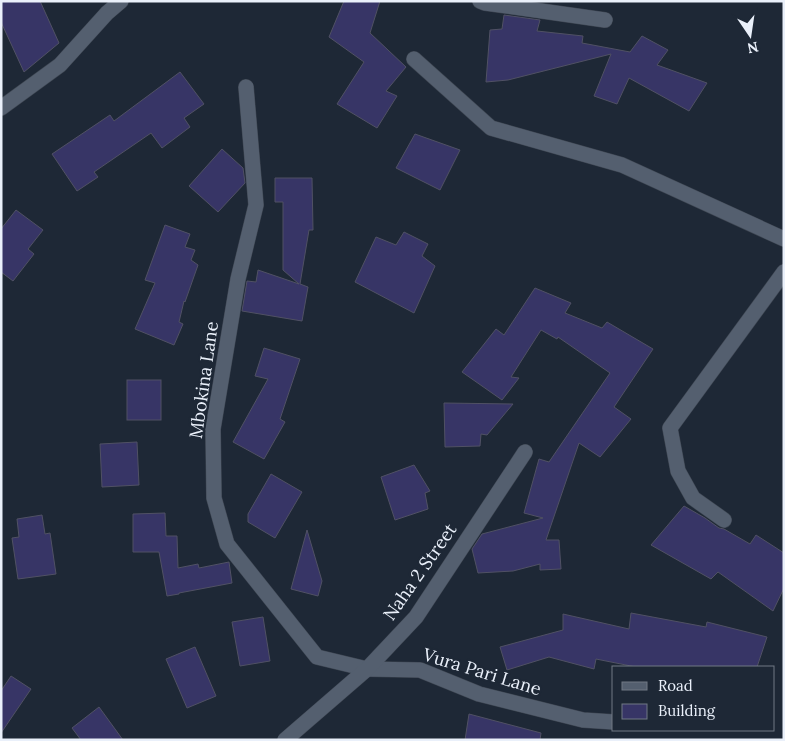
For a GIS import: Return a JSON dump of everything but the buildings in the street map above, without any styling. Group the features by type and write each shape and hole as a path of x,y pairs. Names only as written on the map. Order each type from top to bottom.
{"street":[{"path":"1,108 60,65 107,13 121,1"},
{"path":"480,1 605,20"},
{"path":"414,59 491,128 622,165 784,239"},
{"name":"Mbokina Lane","path":"246,87 256,204 238,279 213,429 214,498 227,544 317,656 367,669"},
{"path":"724,520 693,498 678,471 670,428 784,272"},
{"name":"Naha 2 Street","path":"285,740 367,669 416,617 525,452"},
{"name":"Vura Pari Lane","path":"367,669 420,670 479,694 583,720 612,722"}]}
